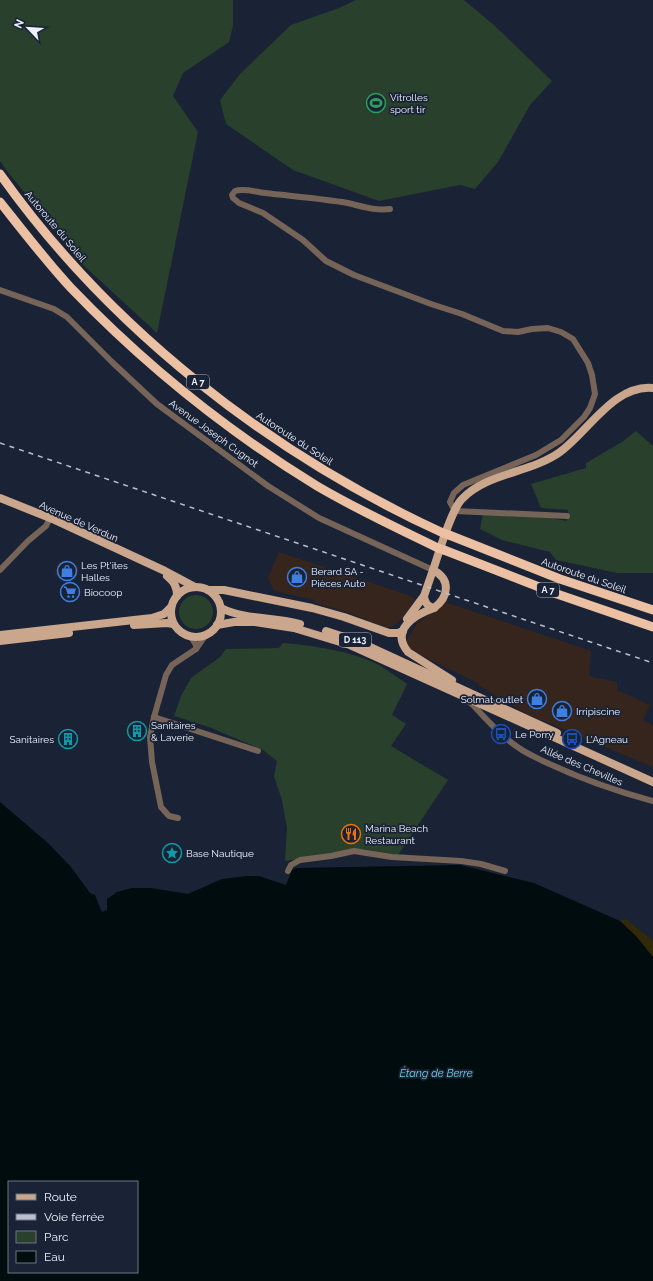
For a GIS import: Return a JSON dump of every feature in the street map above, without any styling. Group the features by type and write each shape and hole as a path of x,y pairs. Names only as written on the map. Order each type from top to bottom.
{"highway":[{"name":"Autoroute du Soleil","path":"0,174 42,229 87,280 141,333 243,418 328,472 391,508 446,534 560,579 653,610"},
{"name":"A 7","path":"0,202 25,235 71,287 122,338 177,387 246,440 317,486 377,518 441,549 557,594 653,627"}],"main road":[{"path":"385,632 395,630 400,626 412,614 424,596 455,511 460,501 467,493 478,486 547,460 568,446 619,397 634,391 653,388"},
{"name":"Avenue de Verdun","path":"0,498 50,518 150,564"},
{"path":"150,564 196,587 208,590 224,590 312,608 344,617 393,634 403,631 416,616 440,604 447,585 439,573 433,570"},
{"path":"150,564 174,582 177,596"},
{"path":"0,635 152,618 164,614 171,607 177,596 188,588 196,587"},
{"path":"171,607 171,619 178,630 184,635 191,637 205,636 212,632 218,625 221,614 221,608 217,599 208,590"},
{"path":"217,599 224,590"},
{"path":"424,596 427,605 434,608"},
{"name":"D 113","path":"221,608 234,614 296,623 358,642 653,776"},
{"name":"D 113","path":"218,625 234,622 254,622 294,628 350,645 653,782"},
{"path":"0,641 140,624 174,624"},
{"path":"403,631 403,647 408,652 482,698"}],"street":[{"path":"390,209 367,209 358,204 319,198 254,192 240,189 235,191 232,195 232,198 239,203 263,213 303,240 326,261 354,275 503,330 518,332 548,328 561,332 573,339 588,364 592,375 595,394 590,408 584,417 561,440 536,455 462,485 454,493 450,502 455,511 567,516"},
{"name":"Avenue Joseph Cugnot","path":"0,290 54,309 67,317 157,404 268,486 319,518 433,570"},
{"path":"0,570 28,541 46,526 50,518"},
{"path":"178,818 169,816 161,807 157,794 150,737 166,675 172,665 196,649 205,636"},
{"path":"191,637 196,645 196,649"},
{"name":"Allée des Chevilles","path":"453,692 472,704 496,730 520,749 560,769 589,781 653,801"},
{"path":"154,717 258,751"},
{"path":"288,871 291,865 300,860 354,851 392,857 461,861 481,864 505,871"}],"shaded area":[{"path":"279,552 411,596 415,600 401,620 393,626 387,628 347,612 314,603 315,600 274,591 268,578"},
{"name":"Les Pt'ites Halles","path":"58,562 79,567 76,580 55,575"},
{"path":"445,602 591,651 589,676 617,682 617,690 650,705 643,720 653,725 653,767 527,714 478,685 478,683 408,649 406,642 417,623"}],"green space":[{"path":"0,0 233,0 233,26 229,42 183,73 173,96 198,132 157,333 81,263 0,161"},
{"name":"Vitrolles sport tir","path":"356,0 464,0 495,26 552,81 530,105 498,162 475,189 460,185 379,201 293,170 226,124 220,100 240,74 291,25 339,8"},
{"path":"636,431 653,446 653,573 617,573 556,560 550,552 502,540 480,529 483,514 550,518 567,521 568,510 541,508 531,484 586,468 586,463 622,442"},
{"path":"193,595 199,595 208,600 212,606 212,618 208,624 199,629 193,629 184,624 179,615 179,609 184,600"},
{"path":"283,643 319,647 358,656 379,665 407,684 392,715 406,724 391,746 448,780 398,855 364,849 285,861 287,828 282,800 274,776 277,761 263,750 209,727 174,716 181,696 191,678 220,657 226,649 279,648"}],"sand":[{"path":"626,919 653,941 653,957 620,921"}],"water":[{"name":"Étang de Berre","path":"0,802 48,843 71,867 90,893 95,895 102,912 107,910 107,899 117,892 132,888 151,888 188,894 222,879 247,876 259,876 286,885 292,870 296,868 460,865 534,883 620,921 636,936 653,957 653,1281 0,1281"}],"railway":[{"path":"0,443 653,663"}],"place":[{"name":"Vitrolles sport tir","path":"376,103"},
{"name":"Les Pt'ites Halles","path":"67,571"},
{"name":"Berard SA - Pièces Auto","path":"297,577"},
{"name":"Biocoop","path":"70,592"},
{"name":"Solmat outlet","path":"537,699"},
{"name":"Irripiscine","path":"562,711"},
{"name":"Sanitaires & Laverie","path":"137,731"},
{"name":"Le Porry","path":"501,734"},
{"name":"Sanitaires","path":"68,739"},
{"name":"L'Agneau","path":"572,739"},
{"name":"Marina Beach Restaurant","path":"351,834"},
{"name":"Base Nautique","path":"172,853"}]}
